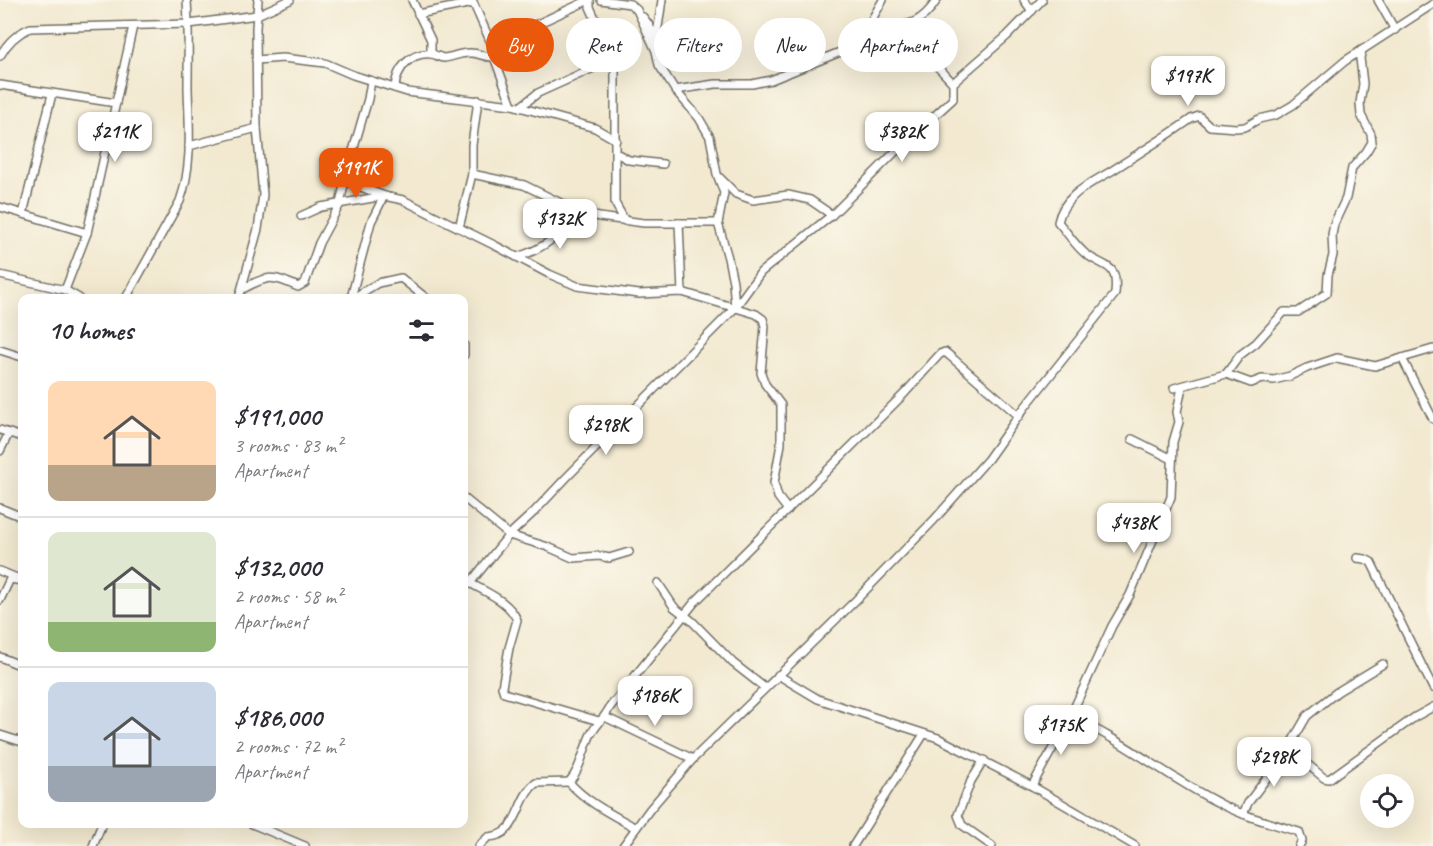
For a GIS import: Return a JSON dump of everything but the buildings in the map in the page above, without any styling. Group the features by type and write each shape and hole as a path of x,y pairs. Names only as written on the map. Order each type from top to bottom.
{"street":[{"path":"128,294 180,201 187,173 189,24 187,0"},
{"path":"241,294 258,229 263,195 257,128 258,0"},
{"path":"0,56 19,32 30,28 189,24 257,15 290,0"},
{"path":"412,0 431,40 431,54"},
{"path":"550,18 589,0 595,18"},
{"path":"601,0 630,4 650,25 656,41 662,0"},
{"path":"873,18 883,0"},
{"path":"922,18 937,0"},
{"path":"1024,0 1032,11"},
{"path":"953,83 1008,36 1042,0"},
{"path":"1378,0 1395,30"},
{"path":"418,14 472,1 486,32"},
{"path":"623,846 650,808 693,759 934,520 988,459 1019,416 1116,294 1117,281 1110,266 1086,255 1058,222 1060,214 1071,198 1091,181 1112,171 1191,119 1199,116 1210,126 1236,128 1245,127 1259,119 1276,115 1293,105 1345,61 1433,4"},
{"path":"637,10 656,51 659,65 675,90 699,118 710,137 717,174 724,193 717,223 731,270 735,308"},
{"path":"64,290 87,233 134,26"},
{"path":"1226,374 1240,355 1256,343 1284,312 1299,312 1327,293 1328,275 1334,255 1332,235 1334,224 1346,198 1352,168 1372,142 1371,134 1361,115 1363,84 1360,58 1362,50"},
{"path":"395,88 398,72 404,63 418,56 431,54 442,58 465,52 486,58"},
{"path":"675,90 715,84 752,84 771,80 838,53"},
{"path":"256,60 283,58 325,63 407,92 520,107 595,128 616,140"},
{"path":"500,72 512,105"},
{"path":"520,107 538,93 584,72"},
{"path":"615,72 615,203 624,221"},
{"path":"468,583 509,535 735,308 761,272 832,215 953,99 953,83 942,72"},
{"path":"243,289 269,277 277,277 298,287 304,283 319,243 340,204 371,81"},
{"path":"0,85 116,103"},
{"path":"23,214 52,94"},
{"path":"459,228 472,174 472,145 478,100"},
{"path":"189,146 257,128"},
{"path":"616,153 629,160 663,164"},
{"path":"472,174 524,186 598,217 624,221 717,223"},
{"path":"717,174 736,194 747,198 753,200 795,196 810,200 832,215"},
{"path":"346,175 353,184 384,196 398,198 577,286 639,294 682,292 756,314 764,319 761,373 765,384 781,405 781,444 774,483 778,497 788,510"},
{"path":"301,216 321,207 384,196"},
{"path":"353,294 371,222 384,196"},
{"path":"0,207 87,233"},
{"path":"517,257 532,252 553,240 570,224 579,210"},
{"path":"679,223 682,292"},
{"path":"0,275 64,290 72,294"},
{"path":"359,294 378,283 401,278 421,294"},
{"path":"1032,786 1070,717 1107,636 1130,595 1171,497 1172,459 1179,422 1178,387 1226,374 1251,383 1262,379 1274,380 1337,358 1376,366 1433,349"},
{"path":"0,350 18,356"},
{"path":"479,846 488,837 497,837 505,833 527,793 536,783 569,782 590,736 610,707 684,616 904,394 940,354 945,352 1019,416"},
{"path":"1402,358 1433,419"},
{"path":"0,430 18,436"},
{"path":"0,451 9,433"},
{"path":"1132,439 1172,459"},
{"path":"468,501 509,535 548,547 573,558 600,556 609,558 629,552"},
{"path":"0,508 18,515"},
{"path":"1357,558 1371,562 1433,688"},
{"path":"0,571 18,578"},
{"path":"0,600 10,579 18,580"},
{"path":"658,583 674,607 722,650 733,663 765,688"},
{"path":"468,584 505,603 513,611 517,620 502,687 504,693 602,719 693,759"},
{"path":"0,657 18,664"},
{"path":"1243,814 1248,803 1286,752 1307,716 1337,692 1383,664"},
{"path":"778,675 818,699 938,738 984,760 1135,846"},
{"path":"1286,752 1300,758 1324,778 1329,779 1433,706"},
{"path":"1070,717 1113,738 1217,802 1243,814 1299,832 1302,841 1299,846"},
{"path":"853,846 924,734"},
{"path":"0,735 18,738"},
{"path":"984,760 971,781 958,815 962,825 992,846"},
{"path":"569,782 574,789 603,809 636,828"},
{"path":"93,846 100,828"},
{"path":"262,828 305,846"}]}
